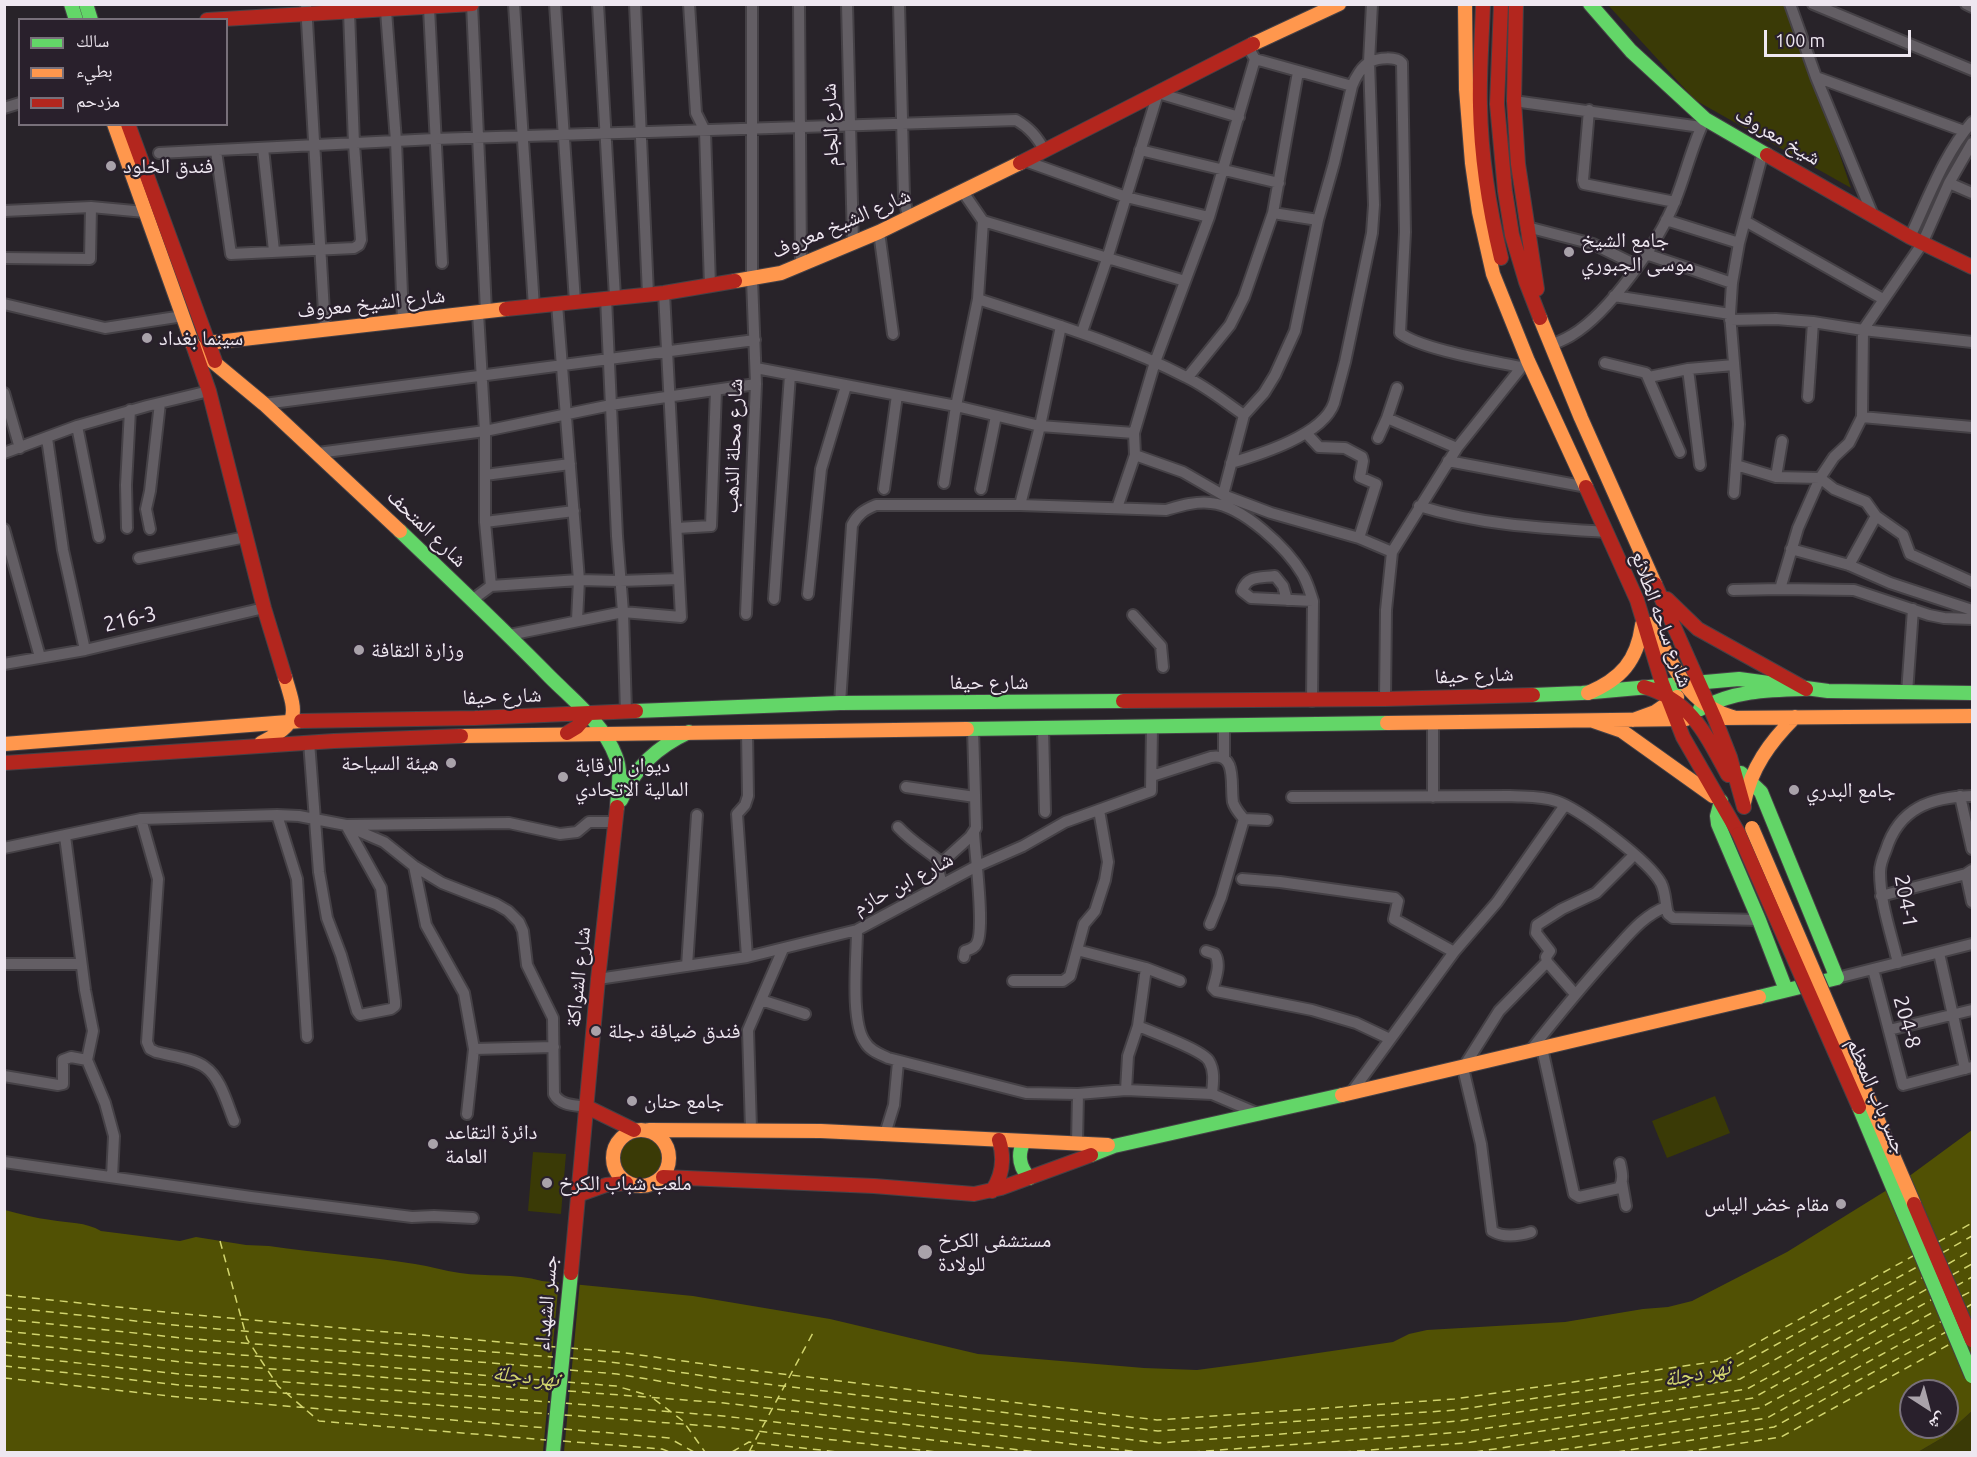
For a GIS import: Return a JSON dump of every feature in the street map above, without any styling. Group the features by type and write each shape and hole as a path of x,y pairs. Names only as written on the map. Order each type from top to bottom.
{"main road":[{"path":"225,18 306,9 349,12 386,11 472,4"},
{"name":"شارع الشيخ معروف","path":"208,343 664,293 781,273 879,232 1158,93 1252,53 1339,4"},
{"path":"1466,4 1466,89 1479,212 1493,274 1524,359"},
{"path":"1483,4 1480,105 1482,143 1499,252 1524,359"},
{"path":"1501,4 1497,104 1505,191 1512,235 1526,282 1549,339"},
{"path":"1515,4 1514,101 1518,164 1527,227 1549,339"},
{"name":"شیخ معروف","path":"1590,4 1631,51 1703,123 1763,152 1916,240 1972,267"},
{"path":"115,126 208,388 264,608 295,708 295,714 281,733 256,745"},
{"name":"شارع المتحف","path":"129,126 215,361"},
{"name":"شارع ساحه الطلائع","path":"1549,339 1581,418 1693,668 1690,684 1710,710 1728,769"},
{"name":"شارع المتحف","path":"193,345 215,361 318,453 609,733"},
{"name":"شارع ساحه الطلائع","path":"1524,359 1587,487 1637,600 1669,696 1689,718 1683,737 1721,801 1746,831"},
{"path":"208,388 215,361"},
{"path":"1657,588 1678,612 1698,628 1735,651 1806,689"},
{"path":"1637,600 1690,684"},
{"path":"1588,693 1618,678 1630,664 1638,647 1642,618"},
{"name":"شارع حيفا","path":"4,744 291,721 475,718 840,704 1312,701 1588,693 1644,687 1669,696 1690,684 1739,679 1759,680 1806,689 1972,693"},
{"path":"288,683 300,703 334,741"},
{"path":"1710,710 1727,695 1806,689"},
{"path":"1633,720 1655,712 1669,696"},
{"name":"شارع حيفا","path":"4,763 309,742 567,733 1593,721 1689,718 1710,710 1735,718 1972,716"},
{"path":"609,733 608,717 619,712"},
{"path":"567,733 577,727 588,714"},
{"path":"1746,831 1744,807 1750,780 1769,744 1795,717"},
{"path":"1689,718 1728,769 1744,807"},
{"path":"1593,721 1622,731 1721,801 1717,816 1718,824 1786,990"},
{"path":"617,815 631,779 651,753 669,740 689,732"},
{"name":"شارع الشواكة","path":"574,1228 598,979 617,815 619,768 609,733"},
{"path":"663,1176 874,1186 974,1194 992,1191 1114,1146 1463,1068 1838,978 1761,792 1750,780 1728,769"},
{"name":"جسر باب المعظم","path":"1746,831 1972,1340"},
{"name":"جسر باب المعظم","path":"1746,831 1972,1376"},
{"path":"587,1107 633,1130 751,1129 1114,1146"},
{"path":"626,1183 618,1175 613,1165 613,1154 616,1144 633,1130"},
{"path":"578,1195 606,1185 626,1183 646,1186 655,1183 663,1176 670,1159 669,1149 657,1134 649,1130"},
{"path":"992,1191 1002,1170 1003,1155 999,1140"},
{"path":"1024,1141 1019,1152 1019,1163 1029,1178"},
{"name":"جسر الشهداء","path":"553,1452 574,1228"}],"street":[{"path":"472,4 478,138 485,522 491,586"},
{"path":"514,4 534,307"},
{"path":"555,4 562,136 575,302"},
{"path":"598,4 610,298 609,358 623,612 619,712"},
{"path":"635,4 648,294"},
{"path":"689,4 696,113 705,130 710,286"},
{"name":"شارع محلة الذهب","path":"746,614 756,384 752,279 752,4"},
{"path":"799,4 801,265"},
{"name":"شارع الجام","path":"847,4 853,243"},
{"path":"899,4 904,196 908,218"},
{"path":"1231,463 1307,434 1332,409 1334,403 1372,233 1374,205 1369,62 1372,4"},
{"path":"1790,4 1816,77 1872,213"},
{"path":"1813,4 1972,70"},
{"path":"1966,4 1972,7"},
{"path":"429,8 442,262"},
{"path":"306,9 325,329"},
{"path":"386,11 396,141 403,320"},
{"path":"216,151 231,254 354,248 359,245 361,240 354,144 349,12"},
{"path":"1117,507 1135,455 1134,433 1155,362 1209,217 1239,117 1252,53 1298,72 1352,86"},
{"path":"1223,495 1244,415 1264,393 1275,375 1295,331 1318,220 1352,86 1369,62 1400,59 1402,63 1405,232 1400,333 1433,346 1524,359 1448,461 1392,552 1386,610 1385,699"},
{"path":"1188,377 1238,311 1273,213 1298,72"},
{"path":"1816,77 1964,131"},
{"path":"1082,332 1158,93 1239,117"},
{"path":"1514,101 1703,123 1675,202 1638,266 1614,296 1572,336 1549,339"},
{"path":"1589,110 1584,184 1675,202"},
{"path":"159,153 435,139 1016,120 1027,126 1038,138 1045,151"},
{"path":"1916,240 1937,178 1964,131 1972,122"},
{"path":"1780,589 1791,549 1820,478 1834,457 1849,443 1862,417 1863,330 1972,143"},
{"path":"263,148 274,251"},
{"path":"1140,150 1279,183"},
{"path":"1734,493 1739,424 1730,317 1732,283 1739,243 1763,152"},
{"path":"1024,161 1126,197 1209,217"},
{"path":"1949,183 1972,193"},
{"path":"944,483 956,406 978,299 982,221 963,192"},
{"path":"4,211 91,207 145,212"},
{"path":"4,258 90,259 91,207"},
{"path":"1273,213 1318,220"},
{"path":"1666,220 1739,243"},
{"path":"982,221 1185,281"},
{"path":"1745,221 1883,299"},
{"path":"1527,227 1593,244 1638,266"},
{"path":"879,232 893,334"},
{"path":"1646,254 1732,283"},
{"path":"509,635 623,612 681,616 664,293"},
{"path":"1614,296 1730,317 1813,322 1972,342"},
{"path":"978,299 1082,332 1155,362 1188,377 1244,415"},
{"path":"4,304 105,328 183,316"},
{"path":"557,304 579,580 577,620"},
{"path":"1808,397 1813,322"},
{"path":"1020,505 1040,426 1060,326"},
{"path":"264,404 755,340"},
{"path":"1605,363 1641,370 1649,377 1680,452"},
{"path":"1649,377 1688,369 1734,364"},
{"path":"756,368 956,406 1040,426 1134,433"},
{"path":"1688,369 1700,465"},
{"path":"774,599 790,375"},
{"path":"318,453 485,431 567,416 611,405 756,384"},
{"path":"808,594 821,469 846,386"},
{"path":"4,453 77,426 208,388"},
{"path":"1378,438 1388,418 1397,388"},
{"path":"677,528 711,526 716,390"},
{"path":"4,393 20,448"},
{"path":"884,489 897,395"},
{"path":"150,530 146,509 160,403"},
{"path":"126,528 130,411"},
{"path":"981,489 996,416"},
{"path":"1862,417 1972,427"},
{"path":"1388,418 1457,448"},
{"path":"77,426 99,537"},
{"path":"1307,434 1318,447 1341,448 1362,457 1360,477 1376,484 1359,538"},
{"path":"47,438 63,550 85,650"},
{"path":"1776,477 1782,441"},
{"path":"1135,455 1183,472 1223,495 1270,513 1359,538 1392,552"},
{"path":"1448,461 1587,487"},
{"path":"485,475 570,464"},
{"path":"1736,465 1776,477 1820,478 1834,489 1866,502 1876,516 1902,535 1910,554 1972,582"},
{"path":"840,704 852,525 857,515 876,505 1020,505 1166,510 1211,502 1248,517 1278,545 1302,573 1309,586 1312,601 1312,701"},
{"path":"1419,506 1447,515 1526,527 1607,532"},
{"path":"485,522 574,511"},
{"path":"1849,565 1876,516"},
{"path":"4,529 40,657"},
{"path":"139,558 246,537"},
{"path":"1791,549 1849,565 1890,584 1972,610"},
{"path":"472,600 491,586 579,580 679,579"},
{"path":"1733,590 1854,590 1944,618 1972,618"},
{"path":"1287,600 1312,601"},
{"name":"216-3","path":"4,664 85,650 264,608"},
{"path":"1907,693 1913,609"},
{"path":"1132,615 1161,646 1163,667"},
{"path":"1433,723 1433,797"},
{"path":"1224,726 1224,758"},
{"path":"1152,727 1152,776 1211,757 1224,758 1231,768 1234,805 1244,819"},
{"path":"1043,728 1045,812"},
{"path":"964,957 965,951 972,948 978,941 980,910 975,867 973,729"},
{"path":"747,731 748,796 745,805 737,814 747,957"},
{"path":"309,742 319,872 327,918 341,955 357,1011 360,1015 365,1015 391,1009 395,1006 395,1001 381,888 346,825"},
{"name":"شارع ابن حازم","path":"598,979 747,957 857,930 975,867 1023,846 1065,822 1151,791 1152,776"},
{"path":"906,787 975,797"},
{"path":"1960,796 1972,849"},
{"name":"204-1","path":"1898,963 1881,896 1880,869 1888,842 1899,822 1914,809 1960,796 1972,796"},
{"path":"1292,797 1537,797 1555,801 1590,818 1634,855 1660,881 1665,892 1668,914 1673,918 1759,920"},
{"path":"1351,1093 1454,952 1497,902 1565,805"},
{"path":"1013,981 1068,980 1084,924 1095,911 1107,871 1108,862 1099,810"},
{"path":"277,814 297,879 307,1037"},
{"path":"4,848 141,819 277,814 315,818 346,825 384,842 414,866 442,884 496,904 508,911 519,922 523,931 527,965 553,1018 554,1088 557,1100 587,1107"},
{"path":"346,825 509,823 560,834 577,832 589,822 617,815"},
{"path":"687,966 697,815"},
{"path":"141,819 158,879 147,1042 150,1049 156,1052 205,1066 212,1073 221,1090 234,1121"},
{"path":"1244,819 1267,820"},
{"path":"1210,924 1221,897 1244,819"},
{"path":"898,827 913,843 941,862"},
{"path":"942,885 938,869 941,862 974,833"},
{"path":"65,836 81,964 93,1031 87,1060 105,1103 114,1136 112,1177"},
{"path":"1575,994 1547,962 1546,957 1550,951 1536,933 1537,925 1562,909 1596,893 1634,855"},
{"path":"414,866 426,925 464,993 474,1049 467,1114"},
{"path":"1881,896 1969,872 1972,902"},
{"path":"1242,879 1395,898 1398,902 1394,919 1454,952"},
{"path":"1622,1183 1619,1188 1592,1195 1579,1197 1574,1194 1536,1049 1575,994 1631,933 1656,911 1666,907"},
{"path":"857,930 856,1008 861,1034 864,1042 873,1050 898,1062 1026,1093 1078,1094 1126,1090 1212,1094 1260,1114"},
{"path":"1838,978 1972,944"},
{"path":"751,1129 748,1030 783,949"},
{"path":"1077,950 1146,968 1180,981"},
{"path":"1206,951 1217,957 1217,974 1213,988 1216,991 1312,1010 1356,1023 1390,1039"},
{"path":"1939,952 1953,1015 1969,1068"},
{"path":"1531,1232 1518,1236 1499,1235 1492,1230 1481,1144 1463,1068 1499,1011 1547,962"},
{"path":"4,964 81,964"},
{"path":"1126,1090 1128,1056 1138,1026 1146,968"},
{"name":"204-8","path":"1873,969 1903,1085 1969,1068"},
{"path":"761,1000 805,1014"},
{"path":"1889,1030 1972,1010"},
{"path":"1138,1026 1198,1052 1209,1060 1213,1074 1212,1094"},
{"path":"474,1049 554,1047"},
{"path":"4,1076 58,1085 63,1084 63,1060 71,1057 87,1060"},
{"path":"885,1134 894,1105 898,1062"},
{"path":"1077,1144 1078,1094"},
{"path":"4,1162 412,1217 473,1218"},
{"path":"1620,1163 1626,1206"}],"shaded area":[{"path":"1608,5 1789,5 1851,188 1695,100"},
{"path":"1715,1096 1730,1133 1667,1158 1652,1121"},
{"path":"640,1135 655,1142 662,1157 655,1172 640,1179 625,1172 618,1157 625,1142"},
{"name":"ملعب شباب الكرخ","path":"533,1152 566,1154 561,1214 528,1211"},
{"path":"1971,1412 1972,1452 1918,1452 1940,1439 1959,1439 1959,1423"}],"water":[{"name":"نهر دجلة","path":"1972,1130 1972,1411 1959,1423 1959,1379 1899,1379 1899,1439 1940,1439 1918,1452 5,1452 5,1210 39,1218 83,1224 101,1231 180,1241 196,1237 246,1245 397,1261 460,1273 521,1277 693,1296 830,1319 978,1354 1144,1368 1197,1370 1393,1342 1409,1334 1427,1330 1565,1322 1668,1307 1692,1301 1787,1252 1908,1177"}],"pier":[{"path":"559,1279 580,1281 564,1452 543,1452"}],"ferry route":[{"path":"1938,1242 1972,1223"},
{"path":"1942,1253 1972,1236"},
{"path":"220,1241 247,1339 278,1386 319,1421 546,1440"},
{"path":"1948,1264 1972,1250"},
{"path":"570,1348 619,1352 1157,1420 1454,1399 1726,1360 1913,1256"},
{"path":"1952,1275 1972,1264"},
{"path":"570,1358 1158,1431 1456,1410 1732,1369 1917,1267"},
{"path":"1956,1286 1972,1277"},
{"path":"570,1370 617,1374 724,1392 1159,1443 1459,1421 1740,1379 1922,1278"},
{"path":"1192,1452 1462,1432 1747,1389 1927,1289"},
{"path":"1962,1296 1972,1291"},
{"path":"4,1295 184,1314 556,1347"},
{"path":"1343,1452 1465,1443 1753,1398 1931,1300"},
{"path":"1967,1307 1972,1304"},
{"path":"4,1307 183,1326 553,1357"},
{"path":"1475,1452 1760,1408 1937,1310"},
{"path":"4,1319 182,1338 553,1368"},
{"path":"1547,1452 1767,1418 1942,1321"},
{"path":"4,1331 182,1350 553,1381"},
{"path":"749,1452 814,1331"},
{"path":"1617,1452 1774,1427 1946,1332"},
{"path":"4,1342 181,1362 551,1390"},
{"path":"1685,1452 1781,1437 1950,1344"},
{"path":"4,1355 180,1374 550,1402"},
{"path":"4,1366 180,1385 550,1414"},
{"path":"4,1378 179,1397 547,1428"},
{"path":"567,1382 616,1386 651,1396"},
{"path":"568,1391 724,1403 1139,1452"},
{"path":"654,1399 683,1421 705,1452"},
{"path":"564,1403 723,1416 1037,1452"},
{"path":"564,1415 722,1427 937,1452"},
{"path":"564,1429 669,1438 694,1452"},
{"path":"563,1441 662,1449 670,1452"},
{"path":"732,1452 749,1442 838,1452"},
{"path":"747,1452 766,1452"}],"traffic: fast":[{"path":"71,4 75,18"},
{"path":"86,4 90,18"},
{"path":"1590,4 1631,51 1705,119 1767,155"},
{"path":"400,531 578,704 604,734 618,763 617,807"},
{"path":"1533,695 1582,693 1739,679 1828,691 1972,693"},
{"path":"1700,709 1737,695 1803,689"},
{"path":"636,711 840,703 1123,701"},
{"path":"967,729 1387,723"},
{"path":"621,800 633,778 648,759 667,744 689,732"},
{"path":"1741,773 1761,792 1837,978 1759,997"},
{"path":"1721,801 1717,816 1718,824 1786,990"},
{"path":"1091,1155 1114,1146 1342,1095"},
{"path":"1859,1107 1972,1376"},
{"path":"1024,1141 1020,1151 1020,1160 1029,1178"},
{"path":"553,1452 571,1273"}],"traffic: slow":[{"path":"1253,44 1339,4"},
{"path":"1465,4 1466,89 1472,163 1479,212 1493,274 1528,361 1586,487"},
{"path":"115,126 193,345 264,404 400,531"},
{"path":"735,281 781,273 879,232 1020,163"},
{"path":"208,343 506,309"},
{"path":"1540,318 1581,418 1655,584"},
{"path":"1651,624 1675,668 1692,693 1704,703 1735,718"},
{"path":"1588,693 1610,682 1626,667 1636,649 1642,625"},
{"path":"261,743 283,729 292,717 292,701 285,677"},
{"path":"1633,720 1655,712 1677,697"},
{"path":"1722,718 1972,716"},
{"path":"1744,803 1751,778 1763,756 1777,736 1795,717"},
{"path":"1387,723 1686,719"},
{"path":"4,744 301,721"},
{"path":"1593,721 1622,731 1713,796"},
{"path":"461,736 967,729"},
{"path":"1752,828 1914,1204"},
{"path":"1342,1095 1759,997"},
{"path":"635,1130 647,1130 657,1134 665,1142 669,1158 665,1174 657,1182 647,1186 635,1186 625,1182 617,1174 613,1164 613,1152 617,1142 625,1134 635,1130"},
{"path":"649,1130 821,1131 1108,1145"}],"traffic: jam":[{"path":"228,19 472,4"},
{"path":"1483,4 1480,68 1482,145 1489,202 1501,258"},
{"path":"1501,4 1497,104 1505,191 1512,235 1540,318"},
{"path":"1516,4 1514,101 1518,164 1537,289"},
{"path":"1020,163 1253,44"},
{"path":"129,126 215,361"},
{"path":"1767,155 1910,237 1972,267"},
{"path":"506,309 664,293 735,281"},
{"path":"193,345 209,391 264,608 285,677"},
{"path":"1586,487 1637,600 1662,683 1683,737 1739,834"},
{"path":"1655,584 1715,719 1730,757 1744,807"},
{"path":"1667,599 1698,629 1806,689"},
{"path":"1644,687 1660,693 1685,710 1704,733 1728,775"},
{"path":"1123,701 1385,699 1533,695"},
{"path":"301,721 475,718 636,711"},
{"path":"567,733 577,727 588,714"},
{"path":"4,763 334,741 461,736"},
{"path":"571,1273 598,979 617,807"},
{"path":"1739,834 1859,1107"},
{"path":"587,1107 634,1130"},
{"path":"992,1191 999,1179 1002,1167 999,1140"},
{"path":"663,1177 874,1186 974,1194 1001,1188 1091,1155"},
{"path":"578,1195 606,1185 626,1183"},
{"path":"1914,1204 1972,1340"}],"place":[{"name":"فندق الخلود","path":"111,166"},
{"name":"جامع الشيخ موسى الجبوري","path":"1569,252"},
{"name":"سينما بغداد","path":"147,338"},
{"name":"وزارة الثقافة","path":"359,650"},
{"name":"هيئة السياحة","path":"451,763"},
{"name":"ديوان الرقابة المالية الاتحادي","path":"563,777"},
{"name":"جامع البدري","path":"1794,790"},
{"name":"فندق ضيافة دجلة","path":"596,1031"},
{"name":"جامع حنان","path":"632,1101"},
{"name":"دائرة التقاعد العامة","path":"433,1144"},
{"name":"ملعب شباب الكرخ","path":"547,1183"},
{"name":"مقام خضر الياس","path":"1841,1204"},
{"name":"مستشفى الكرخ للولادة","path":"925,1252"}]}
